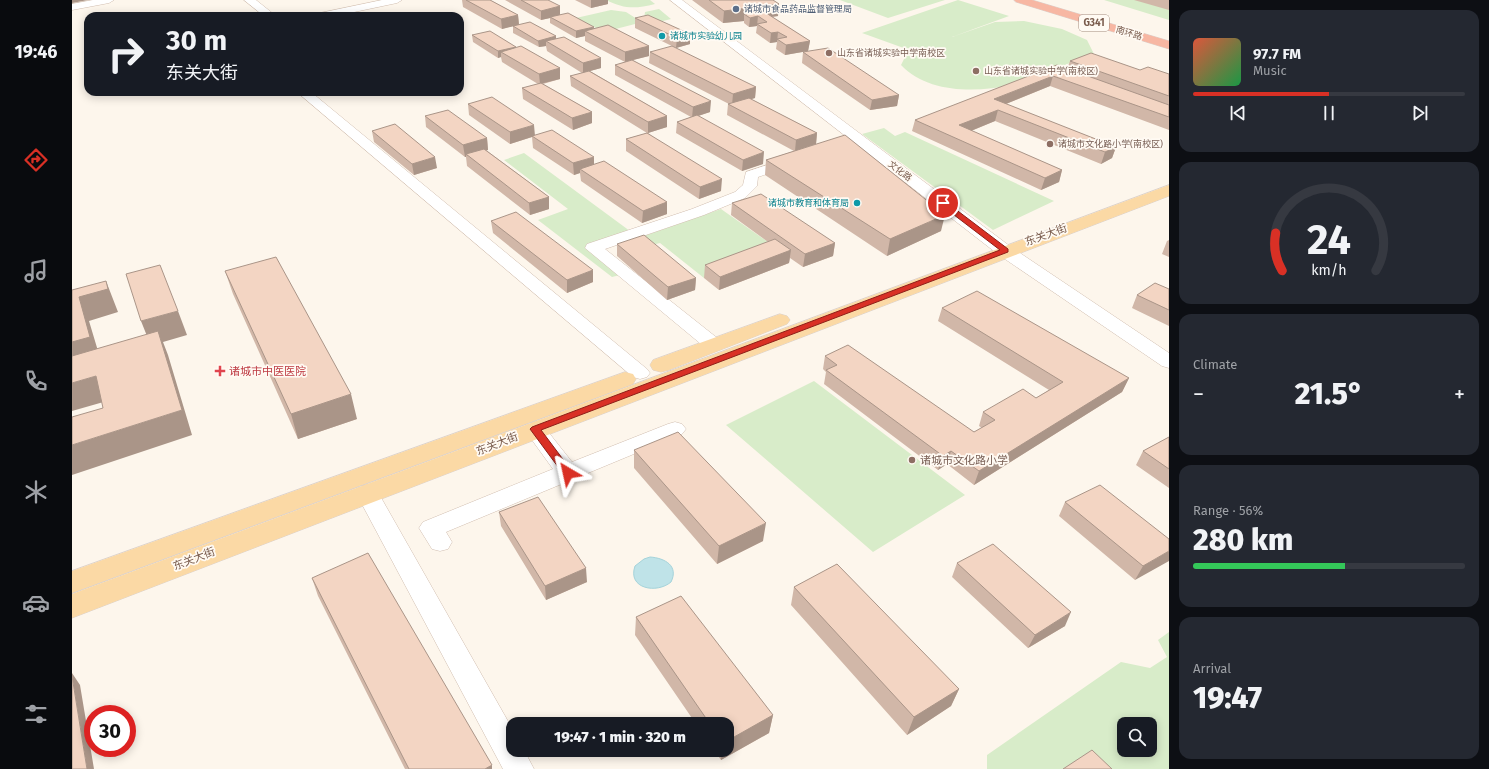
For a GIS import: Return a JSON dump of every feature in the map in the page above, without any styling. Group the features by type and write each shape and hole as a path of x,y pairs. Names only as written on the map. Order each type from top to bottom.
{"highway":[{"name":"南环路","path":"1020,0 1169,45"},
{"name":"南环路","path":"1045,0 1169,37"}],"main road":[{"name":"东关大街","path":"72,606 535,429 999,245 1169,175"},
{"name":"东关大街","path":"72,582 640,373 714,344 999,245 1169,190"}],"street":[{"path":"72,7 110,0"},
{"path":"249,0 266,12"},
{"path":"339,12 397,0"},
{"name":"文化路","path":"675,0 848,141 1169,362"},
{"path":"308,96 640,373"},
{"path":"714,344 593,248 698,212 740,195 750,186 751,175 803,156"},
{"path":"535,429 568,473"},
{"path":"440,542 431,528 675,429"},
{"path":"367,493 518,769"}],"green space":[{"path":"606,0 650,0 655,4 641,7 624,7"},
{"path":"840,0 945,0 888,18"},
{"path":"958,0 1009,16 952,37 995,22 1024,21 1062,29 1087,40 1094,54 1011,85 997,88 968,90 938,86 924,81 901,65 906,55 912,51 862,33"},
{"path":"1104,0 1169,0 1169,20"},
{"path":"659,9 671,19 643,26 645,12"},
{"path":"611,10 626,12 637,19 635,24 604,32 576,18"},
{"path":"884,128 895,136 905,132 1054,201 993,230 862,134"},
{"path":"524,153 634,234 594,248 624,274 612,277 538,220 568,209 504,160"},
{"path":"721,209 778,249 704,278 660,243 644,247 635,239"},
{"path":"814,381 965,495 873,552 726,425"},
{"path":"1169,632 1169,769 987,769 987,755 1121,662 1150,668 1167,657 1158,640"}],"water":[{"path":"650,557 661,559 672,567 673,576 671,582 665,586 658,588 645,587 635,580 635,566 644,559"}],"building":[{"path":"466,0 490,0 518,15 501,19"},
{"path":"521,0 548,0 560,6 541,11"},
{"path":"709,0 773,0 779,4 724,11"},
{"path":"763,11 810,41 786,45 777,39 787,37 778,32 771,33 757,24 767,22 758,16 750,18 744,14"},
{"path":"568,13 594,27 576,31 550,17"},
{"path":"648,15 690,34 677,38 635,18"},
{"path":"530,22 556,36 538,41 513,26"},
{"path":"608,25 649,46 625,52 585,31"},
{"path":"490,31 516,47 498,51 472,35"},
{"path":"564,37 601,58 583,63 546,41"},
{"path":"521,46 560,68 539,74 501,52"},
{"path":"672,46 756,87 733,94 650,52"},
{"path":"828,48 899,95 872,100 803,52"},
{"path":"1091,53 1140,70 1148,67 1169,74 1169,96 1070,61"},
{"path":"632,60 711,101 693,107 615,65"},
{"path":"1057,65 1169,105 1169,117 1053,76 994,99 1116,147 1105,152 998,110 959,125 1062,170 1045,178 915,120"},
{"path":"589,71 667,116 648,122 570,76"},
{"path":"541,83 592,112 572,118 522,88"},
{"path":"492,97 534,125 510,132 468,104"},
{"path":"749,98 817,133 796,140 728,104"},
{"path":"448,110 487,138 463,145 425,116"},
{"path":"697,115 764,152 743,160 677,122"},
{"path":"395,124 435,157 412,164 372,131"},
{"path":"552,130 594,157 573,163 532,136"},
{"path":"647,133 722,179 700,187 626,139"},
{"name":"诸城市教育和体育局","path":"845,135 945,215 890,239 766,160"},
{"path":"484,149 549,197 529,203 466,154"},
{"path":"604,161 667,202 643,211 580,169"},
{"path":"761,194 835,243 805,254 732,203"},
{"path":"516,212 593,270 567,280 491,221"},
{"path":"644,235 696,278 668,287 617,244"},
{"path":"775,239 791,250 720,277 705,265"},
{"path":"276,257 351,394 291,414 225,271"},
{"path":"160,265 178,311 141,321 126,274"},
{"path":"106,281 108,289 79,297 90,337 72,342 72,290"},
{"path":"1155,283 1169,289 1169,310 1137,295"},
{"path":"977,291 1129,378 979,471 951,451 943,456 826,370 837,365 825,356 848,345 974,432 995,420 983,412 1023,389 1036,398 1063,382 942,308"},
{"path":"158,331 182,410 72,445 72,417 103,408 96,376 72,383 72,356"},
{"path":"678,432 766,523 719,546 634,450"},
{"path":"1169,437 1169,469 1143,451"},
{"path":"1100,485 1169,539 1169,551 1143,566 1065,502"},
{"path":"538,497 586,568 545,586 499,512"},
{"path":"993,544 1071,612 1035,635 957,563"},
{"path":"368,553 492,765 485,769 409,769 312,578"},
{"path":"837,564 959,689 914,717 794,587"},
{"path":"681,596 773,715 734,737 734,717 705,717 636,617"},
{"path":"72,676 87,769 72,769"},
{"path":"1092,750 1112,769 1063,769"}],"place":[{"name":"诸城市食品药品监督管理局","path":"736,9"},
{"name":"诸城市实验幼儿园","path":"662,36"},
{"name":"山东省诸城实验中学南校区","path":"829,53"},
{"name":"山东省诸城实验中学(南校区)","path":"976,71"},
{"name":"诸城市文化路小学(南校区)","path":"1050,144"},
{"name":"诸城市教育和体育局","path":"857,203"},
{"name":"诸城市中医医院","path":"220,371"},
{"name":"诸城市文化路小学","path":"912,460"}],"route":[{"path":"568,473 535,429 1005,250 943,203"}]}
